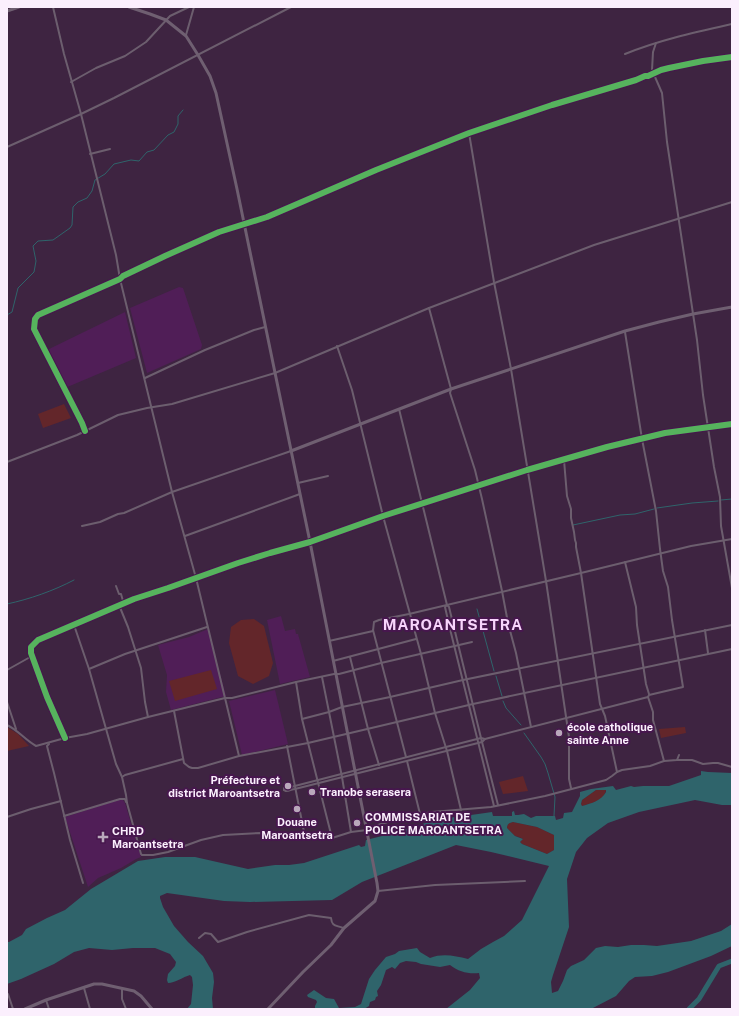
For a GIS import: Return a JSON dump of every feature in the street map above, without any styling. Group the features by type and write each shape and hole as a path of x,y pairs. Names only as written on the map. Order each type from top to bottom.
{"main road":[{"path":"7,11 19,7"},
{"path":"129,7 166,20 186,36 210,76 218,99 310,542 377,883 378,891 375,901 344,928 331,945 268,1009"},
{"path":"291,451 451,389 625,331 693,314 732,307"},
{"path":"25,1009 46,1000 94,984 102,984 134,992 141,996 152,1009"}],"street":[{"path":"53,7 116,255 120,279 172,492 196,578 239,756"},
{"path":"72,82 96,68 123,57 131,52 146,42 171,16 190,7"},
{"path":"186,36 194,7"},
{"path":"7,147 81,114 291,7"},
{"path":"624,54 642,47 697,31 732,24"},
{"path":"656,43 654,47 652,70 662,93 667,142 698,348 703,395 720,497 723,541 731,571 732,588"},
{"path":"84,431 82,423 34,329 34,322 38,315 120,279 123,276 165,256 220,232 260,220 376,170 469,133 552,105 636,80 654,74 660,70 701,61 732,57"},
{"path":"469,133 494,282 511,369 546,581 570,743 569,779 572,788"},
{"path":"90,154 110,149"},
{"path":"7,462 59,443 118,415 178,402 275,372 494,282 594,245 732,202"},
{"path":"429,308 451,389 450,393 479,486 532,727"},
{"path":"145,378 205,350 265,327"},
{"path":"485,739 482,742 407,761 356,772 341,774 318,781 295,789 287,791 284,789 286,787 318,781 342,777 356,772 379,764 481,738 485,739 683,687 668,589 663,571 657,519 642,439 625,331"},
{"path":"337,346 349,382 383,516 421,654 428,688 446,747 461,810"},
{"path":"399,409 428,525 455,646 494,806"},
{"path":"65,738 47,697 32,656 30,647 38,641 134,599 270,553 310,542 383,516 527,470 607,447 664,433 732,424"},
{"path":"82,526 101,522 172,492 291,451"},
{"path":"564,460 567,496 571,509 571,518 581,573 600,704 605,716 618,772"},
{"path":"298,483 328,476"},
{"path":"185,536 300,494"},
{"path":"420,814 398,723 373,630 374,622 691,546 732,539"},
{"path":"625,562 636,605 646,684 653,712 652,720 664,761"},
{"path":"116,586 123,601 119,605"},
{"path":"119,605 128,627 141,668 148,717"},
{"path":"446,605 449,607 498,805"},
{"path":"74,625 122,777 127,803 142,855 153,855 168,852 222,834 294,834 321,839 332,838 351,832 367,830 397,819 420,814 480,809 552,794 606,780 618,772 650,766 664,761 692,760 703,764 718,763 732,767"},
{"path":"302,719 342,707 467,679 732,625"},
{"path":"89,669 125,654 207,628"},
{"path":"329,641 373,630"},
{"path":"705,630 708,653"},
{"path":"333,661 416,639"},
{"path":"7,725 16,730 36,746 87,734 174,710 225,698 232,698 472,642"},
{"path":"174,710 183,759 186,765 195,768 212,765 239,756 308,743 398,723 473,704 732,649"},
{"path":"7,670 32,656"},
{"path":"350,657 368,729 379,764"},
{"path":"322,677 342,777 351,832"},
{"path":"296,682 302,719 332,838"},
{"path":"7,702 16,730"},
{"path":"50,743 48,750 70,840 83,883"},
{"path":"287,746 296,785 295,789 305,837"},
{"path":"677,760 679,755"},
{"path":"122,777 183,759"},
{"path":"64,816 120,799 125,799 127,803"},
{"path":"7,817 61,801"},
{"path":"378,891 440,885 525,881"},
{"path":"199,938 205,932 211,934 218,942 247,932 309,915 332,918 332,923 334,925 344,928"},
{"path":"84,988 90,1009"},
{"path":"122,988 122,999 126,1009"},
{"path":"8,994 13,1009"},
{"path":"46,1000 49,1009"}],"shaded area":[{"path":"179,287 183,288 202,345 201,349 147,373 130,308"},
{"path":"125,312 136,358 65,388 47,350"},
{"path":"64,404 71,418 43,428 38,414"},
{"path":"281,616 285,631 295,629 296,634 298,634 310,677 280,684 267,620"},
{"path":"254,619 264,626 273,663 269,676 253,684 238,676 229,643 231,627 241,620"},
{"path":"208,629 226,696 171,710 166,692 167,675 158,645 189,637"},
{"path":"211,670 217,689 175,701 169,681"},
{"path":"275,690 288,744 242,755 229,701"},
{"path":"7,727 18,734 29,746 7,751"},
{"path":"685,727 686,733 661,738 659,729"},
{"path":"701,771 732,773 732,805 722,805 695,800 639,812 608,823 587,838 576,852 567,879 569,927 551,982 552,993 558,991 567,970 571,966 584,960 596,948 605,946 618,947 631,945 657,946 691,941 721,931 732,924 732,946 711,956 668,972 652,976 635,977 629,981 616,996 591,1009 446,1009 470,990 480,978 479,973 464,972 450,965 440,967 406,961 400,963 395,969 392,967 386,970 381,985 377,991 378,996 375,1000 370,1002 369,1006 364,1009 315,1009 317,1002 316,1000 308,997 307,995 314,990 326,998 334,999 339,1008 355,1007 361,1004 369,979 375,970 386,957 399,951 417,948 420,952 430,958 444,955 468,959 481,949 504,936 522,920 549,866 456,845 362,882 332,900 250,902 224,901 167,893 160,896 163,907 174,926 203,956 213,973 213,1009 187,1009 191,1004 193,985 192,977 190,975 168,983 168,974 175,966 176,962 170,954 155,948 112,950 89,948 74,952 54,964 7,984 7,942 22,935 26,929 65,910 91,889 138,861 165,857 195,857 248,869 304,863 359,845 361,847 365,846 366,840 429,822 433,819 492,812 493,816 512,816 512,812 514,811 515,815 524,814 531,818 536,816 555,816 556,820 563,818 564,813 572,812 580,796 580,792 613,786 616,790 631,786 669,786 701,775","holes":["596,790 606,790 606,792 599,800 582,806 582,800","513,822 537,827 554,835 554,850 547,854 522,844 520,842 523,839 515,836 507,828 508,824"]},
{"path":"523,776 528,791 503,794 499,782"},
{"path":"596,790 606,790 603,797 600,799 582,806 582,800"},
{"name":"CHRD Maroantsetra","path":"121,799 125,803 141,857 98,878 88,887 65,817"},
{"path":"513,822 537,827 554,835 554,850 547,854 522,844 520,842 523,839 515,836 507,828 508,824"}],"waterway":[{"path":"7,315 12,312 18,288 34,272 36,261 33,246 38,241 53,240 70,228 72,225 73,207 78,202 87,198 92,191 95,180 105,174 114,164 131,160 139,161 147,152 154,150 168,135 174,132 178,124 178,116 183,110"},
{"path":"721,500 732,499"},
{"path":"657,508 718,501"},
{"path":"573,525 620,515 635,514 654,509"},
{"path":"7,604 24,600 58,588 74,580"},
{"path":"477,609 494,671"},
{"path":"496,676 502,696"},
{"path":"503,701 506,708 521,725"},
{"path":"524,733 545,764 555,797 554,816"},
{"path":"689,1009 699,999 719,966 732,961"}],"cycle path":[{"path":"85,431 34,329 35,319 38,315 120,279 123,276 165,256 219,232 267,217 376,170 469,133 552,105 636,80 661,70 703,61 732,57"},
{"path":"65,738 47,697 31,653 31,647 38,640 134,599 238,563 310,542 383,516 527,470 607,447 665,433 732,424"}],"place":[{"name":"école catholique sainte Anne","path":"559,733"},
{"name":"Préfecture et district Maroantsetra","path":"288,786"},
{"name":"Tranobe serasera","path":"312,792"},
{"name":"Douane Maroantsetra","path":"297,809"},
{"name":"COMMISSARIAT DE POLICE MAROANTSETRA","path":"357,823"},
{"name":"CHRD Maroantsetra","path":"103,837"}],"district":[{"name":"MAROANTSETRA","path":"453,625"}]}
